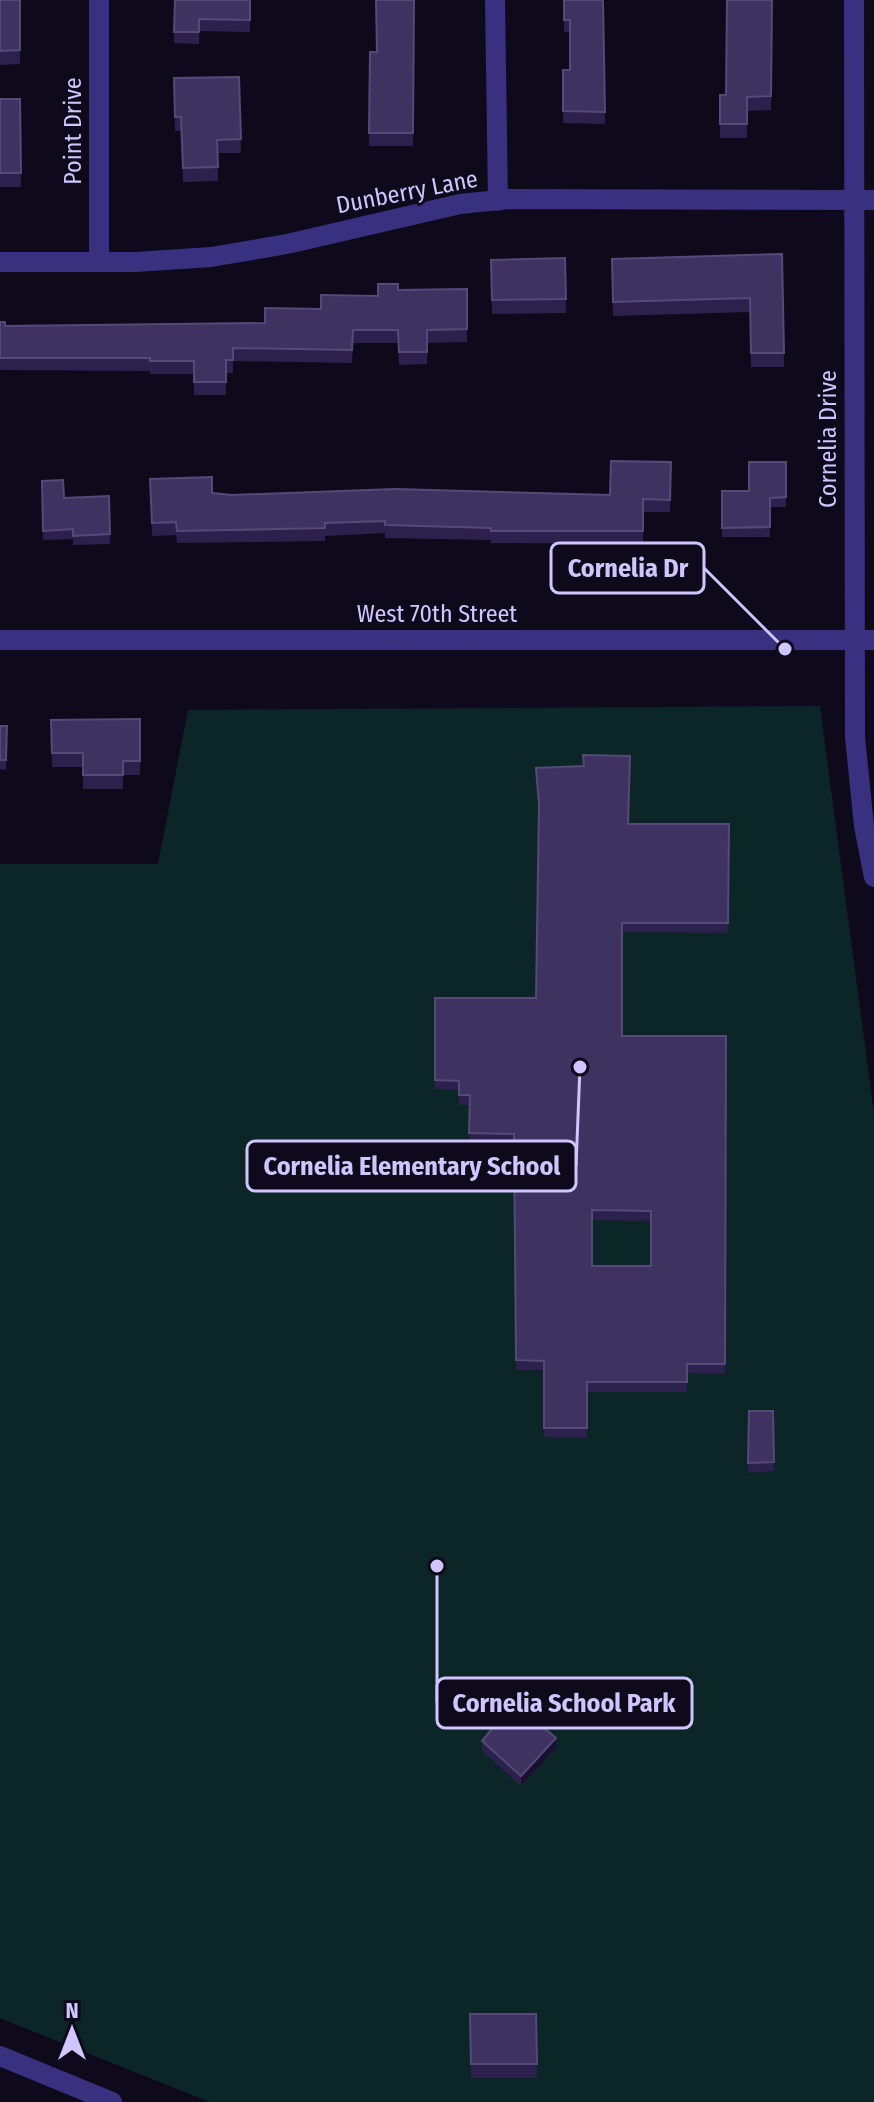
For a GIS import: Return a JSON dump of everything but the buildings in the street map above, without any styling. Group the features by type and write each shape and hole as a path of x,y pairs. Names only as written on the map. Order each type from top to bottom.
{"street":[{"name":"Point Drive","path":"99,0 99,262"},
{"path":"495,0 498,201"},
{"name":"Cornelia Drive","path":"854,0 864,200 865,640 855,737 864,826 874,877"},
{"name":"Dunberry Lane","path":"0,262 211,257 287,244 460,204 498,201 864,200"},
{"name":"West 70th Street","path":"0,640 865,640"},
{"path":"0,2056 112,2102"}],"green space":[{"path":"820,706 874,1114 874,2102 210,2102 0,2018 0,864 158,864 188,710"}],"place":[{"name":"Cornelia Dr","path":"785,649"},
{"name":"Cornelia Elementary School","path":"580,1067"},
{"name":"Cornelia School Park","path":"437,1566"}]}
